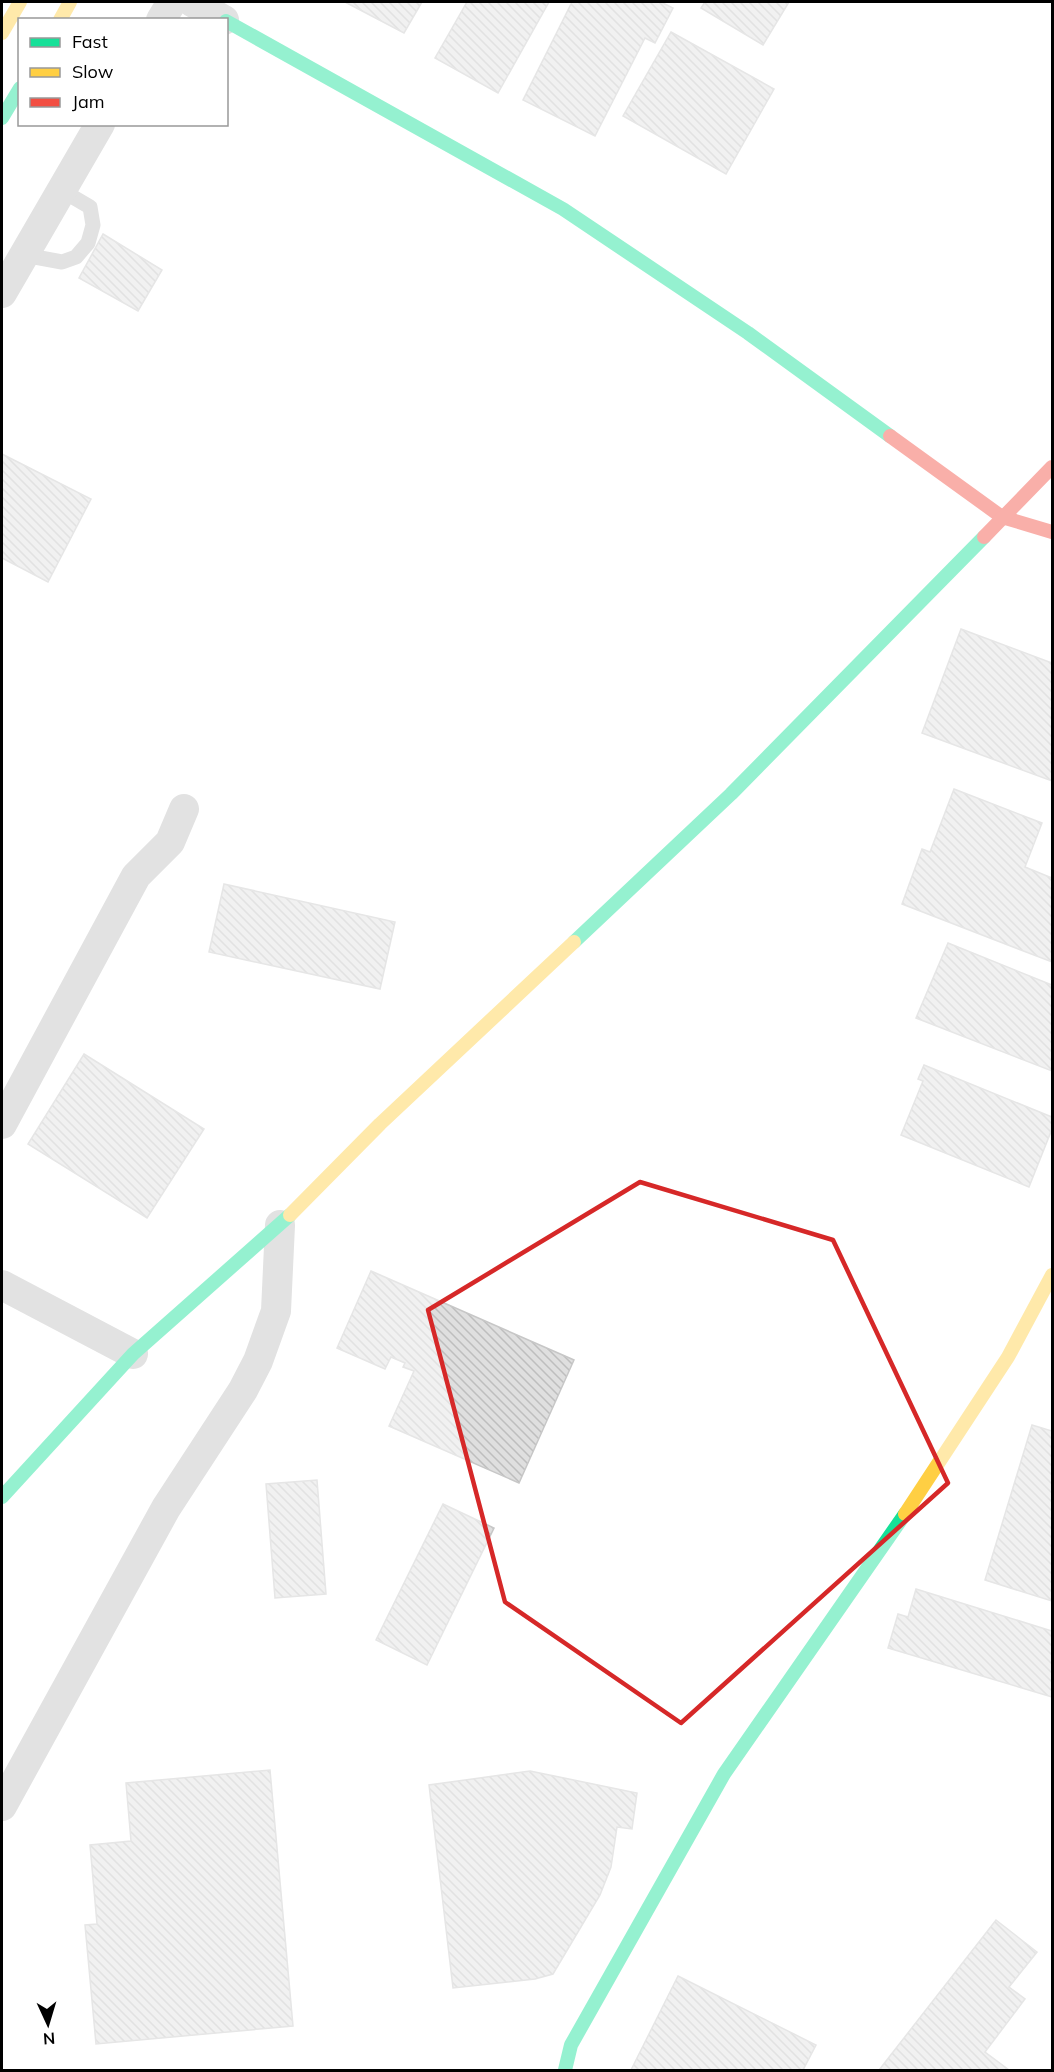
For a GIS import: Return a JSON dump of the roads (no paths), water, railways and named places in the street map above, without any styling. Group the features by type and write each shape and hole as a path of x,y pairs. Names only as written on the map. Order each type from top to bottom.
{"street":[{"path":"2,33 20,2"},
{"path":"61,18 70,2"},
{"path":"162,18 172,2"},
{"path":"192,2 221,18"},
{"path":"228,22 563,209 748,333 1002,517 1053,532"},
{"path":"2,118 18,91"},
{"path":"2,293 99,126"},
{"path":"2,1497 133,1354 280,1225 380,1124 731,794 1053,467"},
{"path":"2,1124 136,876 170,842 184,809"},
{"path":"2,1806 166,1508 243,1390 258,1361 276,1311 280,1225"},
{"path":"565,2070 571,2045 724,1774 893,1533 1008,1357 1053,1275"},
{"path":"2,1285 133,1354"}],"lane":[{"path":"24,255 63,262 76,257 88,243 93,225 90,207 62,190"}]}
